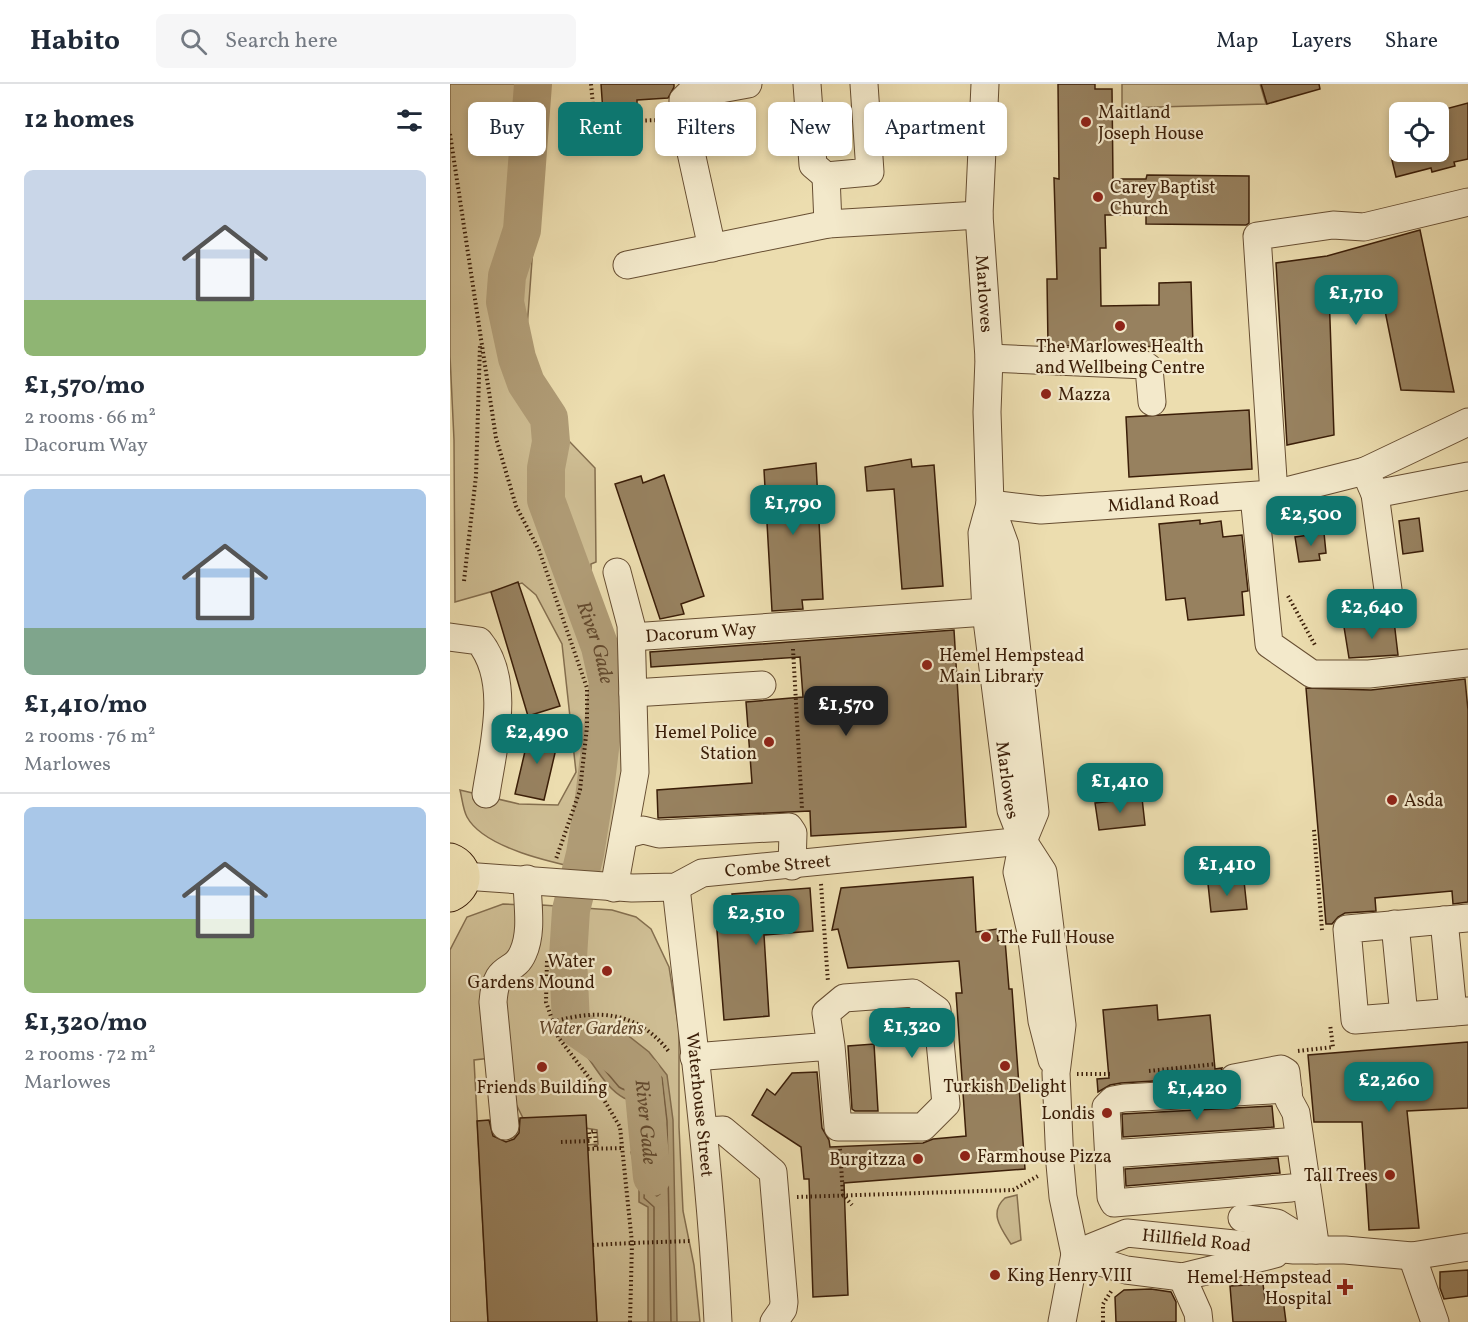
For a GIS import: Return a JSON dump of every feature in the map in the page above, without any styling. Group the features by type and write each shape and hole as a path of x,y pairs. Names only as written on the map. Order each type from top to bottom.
{"street":[{"path":"683,102 688,95 748,84"},
{"path":"807,84 813,165 826,176 870,172 864,84"},
{"name":"Marlowes","path":"985,84 979,215 989,357 987,412 990,504 1005,545 1035,812 1023,841 1017,872 1031,933 1041,1022 1056,1073 1063,1197 1075,1254 1062,1322"},
{"path":"692,156 712,248"},
{"path":"826,176 828,224"},
{"path":"1468,202 1364,227 1333,225 1257,236 1264,495 1261,579 1269,644 1312,674 1369,674 1468,663"},
{"path":"627,265 828,224 979,215"},
{"path":"989,357 1145,365 1149,368 1152,402"},
{"name":"Midland Road","path":"990,504 1041,510 1264,495 1370,482 1468,422"},
{"path":"1389,597 1370,482 1468,476"},
{"name":"Marlowes","path":"990,504 981,533 986,612 1011,810 1023,841"},
{"path":"617,572 632,637"},
{"name":"Dacorum Way","path":"607,887 624,836 635,772 632,637 728,623 792,624 839,612 986,612"},
{"path":"450,637 479,641 486,649 500,699 486,794"},
{"path":"633,693 762,686"},
{"path":"624,836 643,830 659,834 789,827 793,833 792,866"},
{"name":"Combe Street","path":"455,877 538,880 607,887 676,887 702,873 792,866 1023,841"},
{"path":"505,1126 493,1002 494,982 502,972 522,956 538,880"},
{"name":"Waterhouse Street","path":"676,887 683,1057 705,1131 718,1322"},
{"path":"1456,919 1461,1012 1355,1020 1347,929 1395,924 1456,919"},
{"path":"1395,924 1404,1016"},
{"path":"913,993 937,1010 946,1104 922,1127 838,1127 826,1013 844,998 913,993"},
{"path":"683,1057 831,1046"},
{"path":"1227,1071 1281,1070 1286,1072 1288,1095 1296,1113 1302,1247"},
{"path":"1288,1095 1283,1113 1291,1188 1302,1247"},
{"path":"1288,1095 1113,1100 1106,1107 1111,1197 1114,1203 1291,1188"},
{"path":"705,1131 723,1130 773,1172 784,1302 783,1310 774,1322"},
{"path":"1109,1154 1286,1142"},
{"path":"1242,1218 1277,1223 1302,1247"},
{"name":"Hillfield Road","path":"1075,1254 1126,1233 1413,1256 1468,1247"},
{"name":"Hillfield Road","path":"1075,1254 1126,1270 1182,1276 1302,1247"},
{"path":"1413,1256 1436,1322"},
{"path":"1182,1276 1198,1313 1199,1322"}],"path":[{"path":"591,84 594,116 602,122 655,120"},
{"path":"450,134 496,438 516,506 546,568 587,688 587,727 580,790 538,880"},
{"path":"464,581 476,476 481,335"},
{"path":"1261,579 1284,587 1330,674"},
{"path":"792,624 802,810"},
{"path":"1314,830 1322,934"},
{"path":"820,863 828,986 826,1013"},
{"path":"547,955 546,1002 558,1036 597,1088 620,1127 632,1243 630,1322"},
{"path":"1289,1053 1333,1047 1329,1014"},
{"path":"553,1022 579,1016 624,1017 646,1029 683,1057"},
{"path":"1141,1071 1227,1071"},
{"path":"1056,1073 1095,1076 1118,1073"},
{"path":"838,1127 843,1195 852,1205"},
{"path":"561,1142 590,1141 590,1132 595,1131 596,1149"},
{"path":"588,1149 622,1148"},
{"path":"843,1195 1013,1190 1060,1164"},
{"path":"593,1245 675,1242"},
{"path":"1103,1322 1103,1304 1126,1270"}],"green space":[{"path":"450,84 545,84 544,102 468,102 468,156 540,156 526,342 543,414 595,468 596,562 591,564 591,582 608,646 620,653 629,780 606,874 551,862 510,848 492,840 477,829 467,817 460,790 519,804 558,805 576,772 562,644 536,595 522,583 455,602 454,440 450,356"},
{"path":"1122,84 1260,84 1266,104 1122,108"},
{"path":"503,904 525,905 491,1058 474,1060 488,1322 450,1322 450,950 467,917"},
{"name":"Water Gardens","path":"542,905 612,910 636,917 651,929 669,967 679,1030 679,1127 683,1211 694,1265 700,1322 597,1322 587,1145 598,1144 597,1130 523,1118 508,1088 503,990 524,970 536,954 541,934"},
{"path":"1017,1195 1021,1240 1011,1244 997,1215 1000,1204 1005,1198"}],"water":[{"name":"Water Gardens","path":"578,1024 615,1029 626,1034 649,1052 667,1075 673,1120 677,1322 648,1322 648,1207 639,1202 639,1184 631,1152 638,1146 647,1148 647,1104 624,1098 607,1084 580,1047 565,1035 568,1025"}],"building":[{"path":"601,84 674,84 668,98 637,100 637,102 602,102"},
{"path":"1058,84 1095,84 1095,89 1112,89 1113,179 1146,179 1147,175 1249,176 1249,223 1246,225 1146,224 1146,215 1105,215 1106,248 1100,248 1101,306 1159,305 1159,283 1191,282 1193,346 1048,345 1047,279 1057,279 1054,178 1059,179"},
{"path":"1261,84 1319,84 1320,89 1267,104"},
{"path":"1468,103 1468,159 1454,162 1455,166 1432,172 1431,168 1396,177 1392,162 1449,162 1449,108"},
{"path":"1420,230 1454,392 1401,390 1380,286 1329,292 1334,435 1287,445 1276,263 1327,256"},
{"path":"1249,410 1252,469 1129,477 1126,417"},
{"path":"911,459 912,467 934,465 943,586 902,589 894,489 867,491 865,467"},
{"path":"816,463 823,599 802,600 803,609 772,611 764,470"},
{"path":"664,475 704,596 681,604 684,614 660,619 615,484 641,476 643,483"},
{"path":"1419,518 1423,551 1403,554 1399,521"},
{"path":"1200,520 1200,524 1221,521 1223,537 1242,535 1248,591 1242,592 1244,615 1188,620 1185,598 1166,600 1159,524"},
{"path":"1324,533 1326,553 1319,554 1320,560 1299,562 1295,537"},
{"path":"518,582 560,706 528,716 491,592"},
{"path":"1394,621 1398,655 1349,658 1344,627"},
{"path":"954,630 966,827 811,836 810,811 658,818 657,790 752,783 746,702 803,697 800,657 651,667 650,652"},
{"name":"Asda","path":"1465,679 1468,710 1468,902 1453,904 1452,891 1375,898 1376,911 1345,913 1332,924 1326,924 1306,688 1371,690"},
{"path":"530,730 559,736 544,800 515,794"},
{"path":"1142,798 1145,825 1099,830 1095,803"},
{"path":"973,877 976,932 997,929 998,941 1005,940 1009,989 1012,989 1025,1169 844,1183 848,1295 813,1297 809,1179 804,1179 801,1147 752,1115 767,1089 775,1095 792,1073 817,1072 822,1128 830,1147 923,1143 933,1139 966,1136 956,993 962,993 959,961 848,968 838,929 832,930 841,888"},
{"path":"1244,881 1247,909 1211,912 1208,884"},
{"path":"810,888 813,931 764,935 769,1016 724,1020 716,918 734,917 732,894"},
{"path":"1157,1005 1158,1020 1210,1015 1215,1069 1222,1068 1219,1077 1121,1083 1110,1085 1098,1092 1097,1079 1109,1078 1103,1010"},
{"path":"1468,1042 1468,1108 1407,1111 1419,1228 1369,1230 1362,1122 1314,1122 1308,1055"},
{"path":"874,1044 878,1111 855,1111 852,1109 848,1046"},
{"path":"1272,1106 1274,1127 1123,1137 1122,1114"},
{"path":"586,1115 597,1322 488,1322 477,1121 489,1120 493,1136 506,1142 514,1139 519,1133 520,1118"},
{"path":"1278,1158 1280,1173 1126,1186 1125,1169"},
{"path":"1468,1270 1468,1296 1444,1299 1440,1288 1440,1272"},
{"path":"1263,1284 1265,1299 1283,1299 1286,1322 1233,1322 1230,1286"},
{"path":"1151,1289 1171,1292 1176,1302 1176,1322 1116,1322 1115,1297 1124,1290"}],"waterway":[{"name":"River Gade","path":"533,84 522,230 507,276 505,302 517,358 526,383 549,418 551,442 546,468 546,500 600,647 608,683 585,854 571,910 568,957 571,1024 642,1074 652,1177"}],"place":[{"name":"Maitland Joseph House","path":"1086,122"},
{"name":"Carey Baptist Church","path":"1098,197"},
{"name":"The Marlowes Health and Wellbeing Centre","path":"1120,326"},
{"name":"Mazza","path":"1046,394"},
{"name":"Hemel Hempstead Main Library","path":"927,665"},
{"name":"Hemel Police Station","path":"769,742"},
{"name":"Asda","path":"1392,800"},
{"name":"The Full House","path":"986,937"},
{"name":"Water Gardens Mound","path":"607,971"},
{"name":"Turkish Delight","path":"1005,1066"},
{"name":"Friends Building","path":"542,1067"},
{"name":"Londis","path":"1107,1113"},
{"name":"Farmhouse Pizza","path":"965,1156"},
{"name":"Burgitzza","path":"918,1159"},
{"name":"Tall Trees","path":"1390,1175"},
{"name":"King Henry VIII","path":"995,1275"},
{"name":"Hemel Hempstead Hospital","path":"1345,1287"}]}
